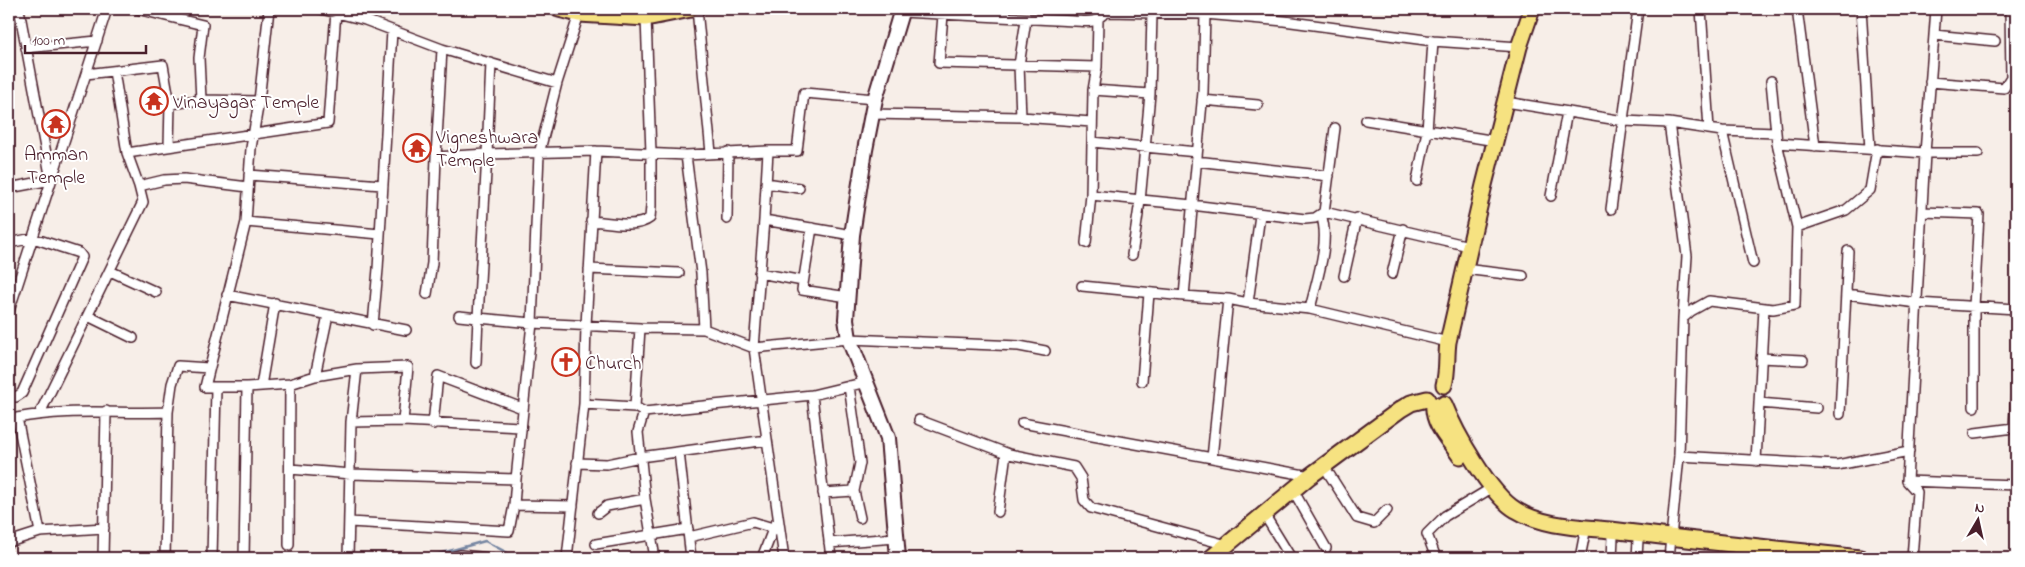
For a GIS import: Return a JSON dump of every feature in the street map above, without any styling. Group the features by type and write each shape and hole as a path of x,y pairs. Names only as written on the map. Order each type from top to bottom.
{"main road":[{"path":"559,9 579,14 641,13 691,9"},
{"path":"631,9 641,13"},
{"path":"1211,558 1310,476 1401,409 1411,403 1435,403 1448,400 1449,393 1439,385 1435,375 1447,350 1469,246 1519,47 1532,9"},
{"path":"898,558 888,438 849,339 846,319 852,235 872,114 901,10"},
{"path":"1439,385 1428,389 1435,403 1497,493 1515,510 1539,520 1613,537 1670,547 1860,558"},
{"path":"1435,403 1434,416 1437,422 1485,492 1515,521 1535,528 1585,531 1670,547 1798,558"}],"street":[{"path":"19,9 51,180"},
{"path":"9,311 108,9"},
{"path":"137,9 181,18 203,25 199,58 202,100"},
{"path":"181,18 184,9"},
{"path":"269,9 255,133 251,148 246,222 205,386 216,388 290,384 314,376 357,369 408,367 402,421"},
{"path":"321,9 336,11 442,49 557,83"},
{"path":"697,9 711,153"},
{"path":"1612,209 1638,9"},
{"path":"1701,9 1708,129"},
{"path":"1797,9 1815,146"},
{"path":"1797,227 1846,210 1870,190 1873,149 1861,9"},
{"path":"1912,558 1917,492 1907,481 1925,153 1936,9"},
{"path":"1930,82 2004,88 2014,77 2010,9"},
{"path":"901,10 943,15 1092,22 1108,12 1205,14 1284,21 1433,41 1519,47"},
{"path":"127,153 255,133 328,124 336,11"},
{"path":"591,220 636,223 650,218 651,154 641,13"},
{"path":"349,522 509,531 514,505 520,427 532,323 539,154 557,83 579,14"},
{"path":"1132,255 1146,147 1150,94 1152,14"},
{"path":"1184,296 1202,100 1205,14"},
{"path":"943,15 939,63 1097,67"},
{"path":"1086,243 1091,195 1093,90 1097,67 1098,19"},
{"path":"1021,117 1020,65 1026,20"},
{"path":"374,324 392,31"},
{"path":"1934,35 1996,41"},
{"path":"26,48 97,41"},
{"path":"1417,181 1427,131 1433,41"},
{"path":"427,294 432,263 442,49"},
{"path":"476,363 491,62"},
{"path":"86,74 163,65 170,104 170,146"},
{"path":"40,413 143,202 140,186 127,153 114,71"},
{"path":"1683,318 1709,301 1764,308 1795,305 1797,227 1777,143 1771,81"},
{"path":"1093,90 1150,94"},
{"path":"436,157 596,151 686,155 797,151 804,93 875,99"},
{"path":"170,104 202,100 259,101"},
{"path":"1202,100 1258,105"},
{"path":"1506,102 1624,121 1669,123 1722,131 1776,133"},
{"path":"1551,196 1566,112"},
{"path":"872,114 1021,117 1092,122"},
{"path":"1366,120 1496,141"},
{"path":"1669,123 1687,256 1683,318 1679,456 1670,547"},
{"path":"1310,309 1322,257 1325,225 1323,214 1335,128"},
{"path":"1722,131 1753,263"},
{"path":"1092,142 1146,147 1329,176"},
{"path":"1777,143 1925,153 1978,153"},
{"path":"567,558 584,404 586,325 596,151"},
{"path":"768,151 754,348 784,558"},
{"path":"727,219 728,152"},
{"path":"686,155 701,273 704,329"},
{"path":"249,175 382,185"},
{"path":"140,186 164,180 184,179 248,187"},
{"path":"9,188 51,180"},
{"path":"766,183 799,188"},
{"path":"1091,195 1192,205 1305,220 1323,214 1357,218 1469,246"},
{"path":"1922,212 1979,214 1974,307 1974,407"},
{"path":"1248,303 1260,215"},
{"path":"1344,276 1357,218"},
{"path":"764,220 852,235"},
{"path":"246,222 380,234"},
{"path":"812,228 802,290 848,298"},
{"path":"1392,274 1403,229"},
{"path":"9,243 33,238 79,253 82,257 22,394 16,397 9,395"},
{"path":"1840,414 1848,251"},
{"path":"589,269 679,273"},
{"path":"1464,269 1522,276"},
{"path":"110,270 156,292"},
{"path":"759,273 803,281"},
{"path":"1082,286 1228,299 1248,303 1310,309 1447,350"},
{"path":"1142,381 1149,293"},
{"path":"1846,294 1917,303 2016,309"},
{"path":"227,295 406,330"},
{"path":"1212,458 1228,299"},
{"path":"261,386 275,304"},
{"path":"1756,461 1764,308"},
{"path":"314,376 328,315"},
{"path":"88,316 133,338"},
{"path":"459,316 532,323 704,329 754,348 849,339 1019,346 1045,352"},
{"path":"635,407 640,328"},
{"path":"1761,358 1804,360"},
{"path":"165,558 168,412 172,384 178,366 209,368"},
{"path":"348,558 351,422 357,369"},
{"path":"434,424 438,376 522,408"},
{"path":"584,404 635,407 644,412 812,395 866,382"},
{"path":"289,545 290,384"},
{"path":"849,386 860,463 854,491 860,518"},
{"path":"244,558 247,387"},
{"path":"212,558 216,388"},
{"path":"1976,433 2014,428 2016,393"},
{"path":"812,395 831,558"},
{"path":"1759,403 1817,408"},
{"path":"40,532 13,418 40,413 77,410 130,413 168,412"},
{"path":"103,558 106,411"},
{"path":"644,412 638,432 645,499 655,558"},
{"path":"919,420 1006,453 1074,467 1081,478 1084,500 1092,508 1227,545"},
{"path":"351,422 402,421 520,427"},
{"path":"1022,423 1310,476"},
{"path":"577,463 607,464 640,456 767,440"},
{"path":"1679,456 1836,465 1909,451"},
{"path":"679,452 691,558"},
{"path":"998,512 1006,453"},
{"path":"1324,466 1357,518 1374,523 1387,510"},
{"path":"290,469 351,474 516,479"},
{"path":"1907,481 2016,485"},
{"path":"1293,490 1326,548"},
{"path":"823,493 854,491"},
{"path":"1436,558 1428,534 1445,516 1485,492"},
{"path":"598,513 607,506 645,499"},
{"path":"514,505 573,506"},
{"path":"1264,514 1291,558"},
{"path":"762,558 778,519"},
{"path":"596,544 689,533 753,522 773,528"},
{"path":"9,542 40,532 104,528"},
{"path":"1580,558 1585,531"},
{"path":"1612,558 1613,537"},
{"path":"829,543 896,538"},
{"path":"1637,558 1638,540"},
{"path":"448,558 460,555 490,558"}],"waterway":[{"path":"424,558 485,541 517,558"},
{"path":"283,558 290,556 335,558"}],"place":[{"name":"Vinayagar Temple","path":"154,101"},
{"name":"Amman Temple","path":"56,124"},
{"name":"Vigneshwara Temple","path":"417,148"},
{"name":"Church","path":"566,362"}]}
